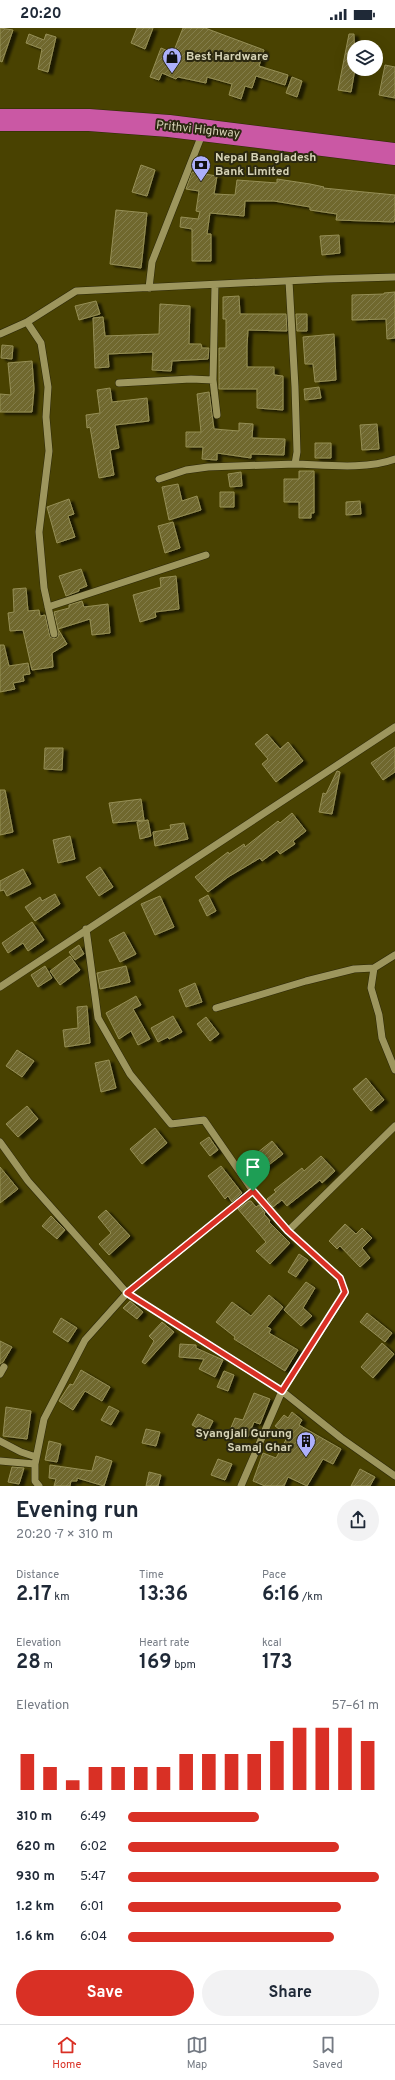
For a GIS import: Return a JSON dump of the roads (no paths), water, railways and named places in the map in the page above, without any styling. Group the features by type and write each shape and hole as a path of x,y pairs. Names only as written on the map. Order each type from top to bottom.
{"highway":[{"name":"Prithvi Highway","path":"0,120 89,120 204,130 395,154"}],"street":[{"path":"149,288 152,262 204,130"},
{"path":"0,334 27,322 76,291 395,277"},
{"path":"289,281 297,452 295,464"},
{"path":"215,285 213,380 217,415"},
{"path":"27,322 41,343 48,387 46,417 49,451 39,532 44,588 54,634"},
{"path":"118,383 191,379 213,380"},
{"path":"159,479 186,470 208,467 295,464 334,466 383,463 395,459"},
{"path":"48,607 206,555"},
{"path":"0,987 395,727"},
{"path":"86,929 98,1018 130,1074 171,1124 204,1120 253,1191 288,1231 340,1278 345,1292 282,1391 241,1486"},
{"path":"216,1008 306,981 354,969 374,968 395,955"},
{"path":"374,968 371,988 379,1014 382,1038 395,1070"},
{"path":"288,1231 395,1126"},
{"path":"0,1142 28,1182 127,1293 282,1391 341,1438 395,1476"},
{"path":"39,1486 35,1481 35,1461 44,1419 85,1340 127,1293 253,1191"},
{"path":"0,1374 4,1366"},
{"path":"0,1441 35,1461"},
{"path":"0,1461 35,1461"}],"place":[{"name":"Best Hardware","path":"172,74"},
{"name":"Nepal Bangladesh Bank Limited","path":"201,182"},
{"name":"Syangjali Gurung Samaj Ghar","path":"306,1458"}]}
